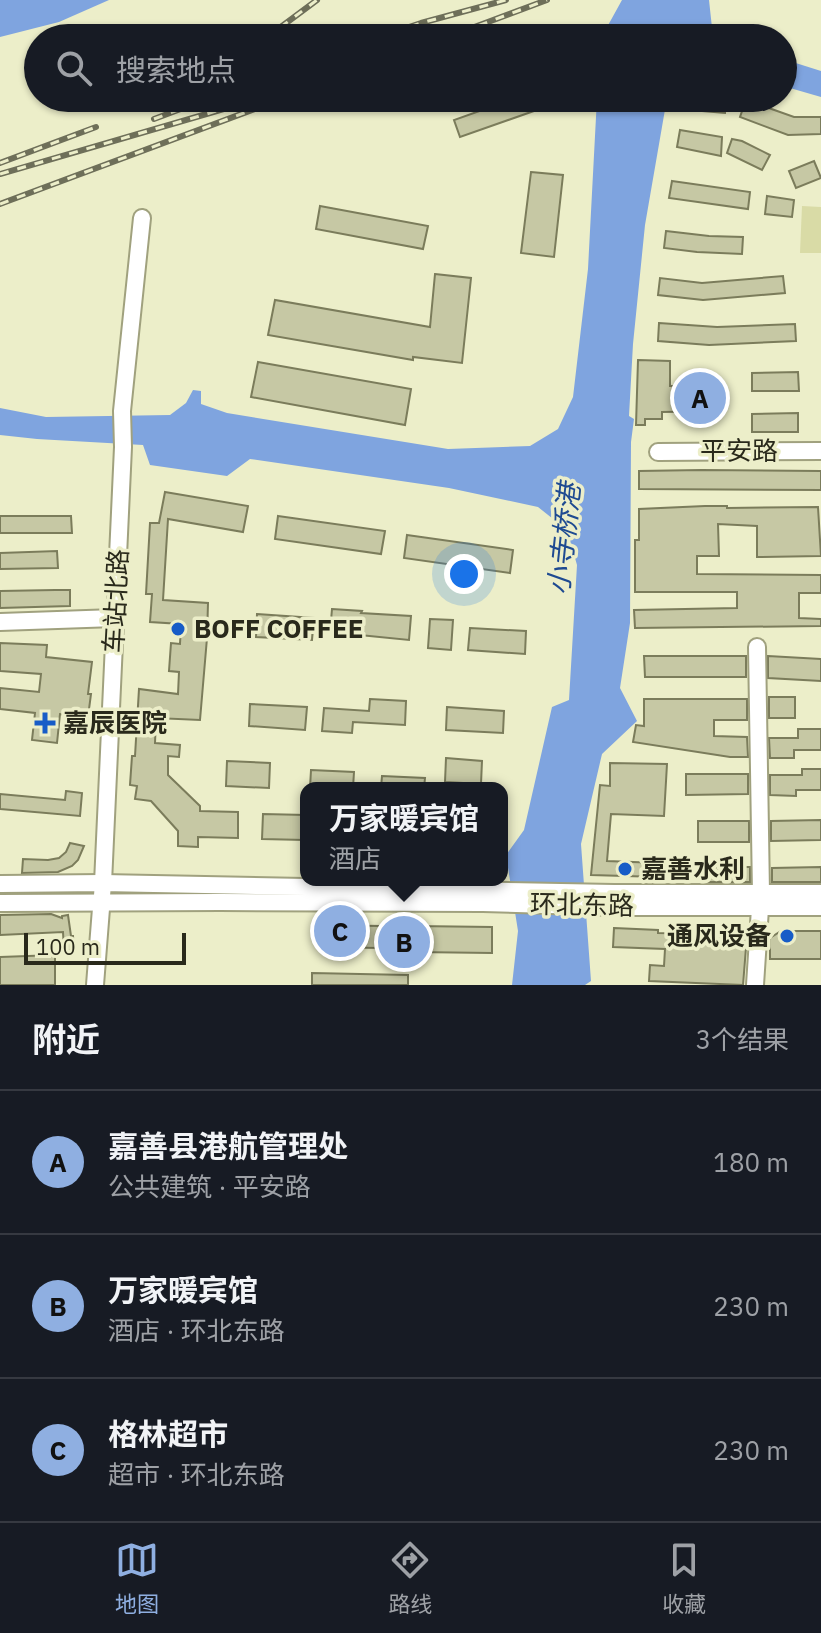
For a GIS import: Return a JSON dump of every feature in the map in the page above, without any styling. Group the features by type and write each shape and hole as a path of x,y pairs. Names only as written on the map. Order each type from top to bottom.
{"street":[{"name":"车站北路","path":"95,985 103,883 123,447 122,411 142,218"},
{"name":"平安路","path":"658,452 821,451"},
{"path":"0,622 115,618"},
{"path":"755,985 761,900 757,647"},
{"name":"环北东路","path":"0,884 103,883 614,900 761,900 821,893"},
{"name":"环北东路","path":"0,903 484,896"},
{"name":"环北东路","path":"761,900 821,907"}],"green space":[{"path":"802,206 821,207 821,253 800,253"}],"water":[{"path":"0,0 109,0 59,22 24,24 24,31 0,37"},
{"path":"622,0 709,0 712,24 609,24"},
{"path":"797,63 821,71 821,97 797,90"},
{"path":"596,112 665,112 645,225 629,416 634,419 631,442 630,623 620,688 637,721 602,754 581,844 591,981 585,985 512,985 518,931 508,852 524,830 552,707 569,700 577,565 567,530 538,507 449,488 250,459 227,476 150,465 143,445 0,435 0,408 46,417 170,415 186,403 193,390 201,391 201,404 227,413 448,449 530,446 558,429 573,397 588,269"}],"building":[{"path":"477,112 531,112 460,137 454,120"},
{"path":"742,112 780,112 794,117 821,117 821,134 788,135 740,117"},
{"path":"680,130 722,137 721,156 677,147"},
{"path":"732,139 770,155 762,170 727,153"},
{"path":"814,161 821,178 796,188 789,171"},
{"path":"531,172 563,175 554,257 521,253"},
{"path":"672,181 750,192 748,209 669,198"},
{"path":"767,196 794,200 792,217 765,214"},
{"path":"320,206 428,226 423,249 316,229"},
{"path":"666,231 743,237 742,254 664,248"},
{"path":"435,274 471,278 462,363 413,357 413,360 268,335 275,300 430,327"},
{"path":"783,276 785,293 703,300 658,295 660,278 702,283"},
{"path":"659,323 717,327 795,324 796,341 709,345 658,341"},
{"path":"638,360 670,361 670,386 725,385 725,411 662,412 662,419 645,419 645,425 636,425"},
{"path":"258,362 411,389 405,425 251,397"},
{"path":"798,372 799,391 752,391 752,373"},
{"path":"798,413 798,432 752,432 752,414"},
{"path":"639,471 821,471 821,490 639,489"},
{"path":"165,492 248,506 243,532 168,519 163,600 208,603 207,638 200,720 156,718 155,743 180,745 179,757 168,756 168,775 200,806 200,811 238,812 238,838 198,837 198,847 178,846 178,831 151,801 135,799 137,786 130,785 139,689 178,694 179,672 169,671 171,643 180,644 181,624 150,622 152,594 146,594 150,523 159,523"},
{"path":"818,507 821,556 757,557 757,526 718,524 719,556 697,556 697,574 821,575 821,593 799,593 799,618 821,619 821,626 635,628 634,610 737,608 737,592 635,592 635,540 639,540 639,509"},
{"path":"0,516 71,516 72,533 0,533"},
{"path":"278,516 385,531 381,554 275,539"},
{"path":"407,535 513,550 510,573 404,558"},
{"path":"57,551 58,568 0,569 0,553"},
{"path":"70,590 70,606 0,608 0,591"},
{"path":"332,609 411,616 409,640 330,632"},
{"path":"257,614 314,618 312,640 256,637"},
{"path":"430,619 453,620 451,650 428,648"},
{"path":"470,628 526,631 525,654 468,650"},
{"path":"0,643 47,645 46,657 92,662 88,717 60,714 57,743 32,740 35,713 0,709 0,688 39,692 41,674 0,671"},
{"path":"644,656 746,656 746,677 645,677"},
{"path":"768,656 821,659 821,681 768,678"},
{"path":"769,697 795,697 795,718 769,718"},
{"path":"370,699 406,701 405,725 353,722 352,733 322,731 324,708 369,711"},
{"path":"644,699 747,699 747,720 714,720 714,736 747,737 748,757 633,742 636,725 644,726"},
{"path":"250,704 307,707 305,730 249,726"},
{"path":"447,707 504,711 503,733 446,730"},
{"path":"798,729 821,729 821,750 794,750 794,758 770,758 769,738 798,738"},
{"path":"446,758 482,761 481,782 445,782"},
{"path":"227,761 270,763 269,788 226,786"},
{"path":"610,763 667,764 664,816 611,814 607,861 659,863 659,877 591,875 600,785 610,786"},
{"path":"802,769 821,769 821,790 796,790 796,796 770,795 770,775 802,775"},
{"path":"311,770 354,772 353,782 310,782"},
{"path":"686,774 748,774 748,794 686,795"},
{"path":"382,776 425,778 425,782 382,782"},
{"path":"66,791 82,793 80,816 0,809 0,794 65,800"},
{"path":"263,814 300,815 300,840 262,839"},
{"path":"821,820 821,840 771,841 771,821"},
{"path":"698,821 749,821 749,842 698,842"},
{"path":"70,843 84,846 72,866 58,872 22,873 23,859 59,858"},
{"path":"705,867 750,867 750,882 705,882"},
{"path":"821,867 821,882 772,882 772,868"},
{"path":"51,914 62,918 68,915 74,950 64,951 63,932 0,935 0,915"},
{"path":"394,920 416,921 416,926 492,927 492,953 399,954 400,934 393,934"},
{"path":"316,925 381,926 381,948 316,947"},
{"path":"614,928 658,930 658,933 747,935 743,985 649,981 650,965 664,966 665,949 613,947"},
{"path":"781,931 821,931 821,959 770,959 770,938"},
{"path":"55,955 55,985 0,985 0,957"},
{"path":"312,973 408,975 408,985 312,985"}],"railway":[{"path":"285,24 317,0"},
{"path":"418,24 506,0"},
{"path":"483,24 547,0"},
{"path":"154,119 173,112"},
{"path":"0,174 213,112"},
{"path":"0,204 246,112"},
{"path":"0,163 96,127"}],"place":[{"name":"嘉善县港航管理处","path":"700,398"},
{"name":"BOFF COFFEE","path":"178,629"},
{"name":"嘉辰医院","path":"45,723"},
{"name":"嘉善水利","path":"625,869"},
{"name":"格林超市","path":"340,931"},
{"name":"通风设备","path":"787,936"},
{"name":"万家暖宾馆","path":"404,942"}],"water label":[{"name":"小寺桥港","path":"564,539"}]}
